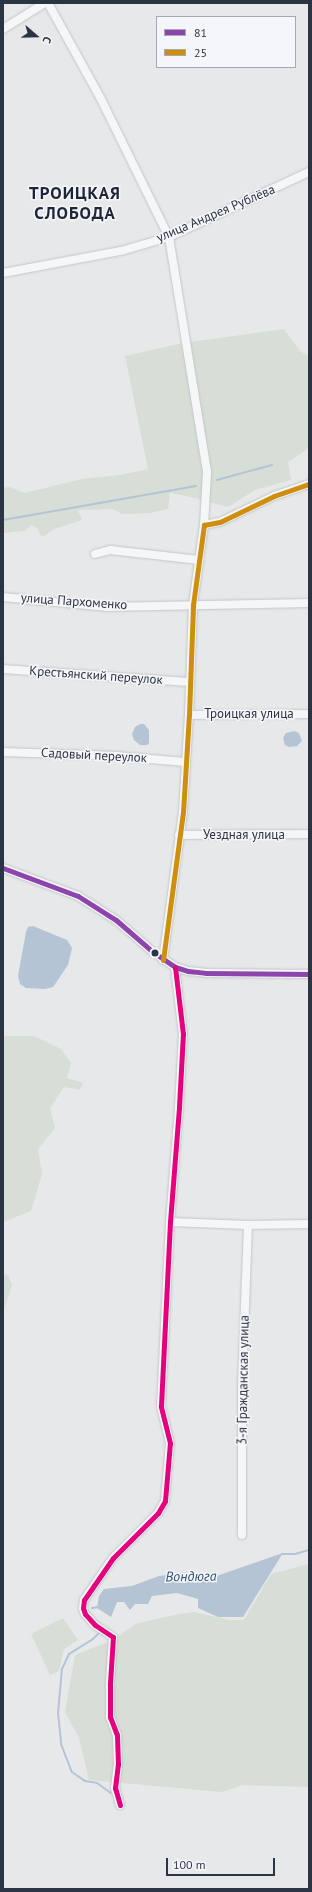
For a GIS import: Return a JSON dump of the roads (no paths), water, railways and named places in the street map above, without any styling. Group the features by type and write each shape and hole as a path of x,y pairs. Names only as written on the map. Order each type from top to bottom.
{"street":[{"path":"3,29 45,3"},
{"path":"48,3 101,99 169,237 207,472 204,525 193,605 189,715 183,812 163,960"},
{"name":"улица Андрея Рублёва","path":"3,273 121,251 169,237 309,172"},
{"path":"204,525 220,522 274,496 309,484"},
{"path":"95,554 110,550 199,560"},
{"name":"улица Пархоменко","path":"3,597 106,607 309,603"},
{"name":"Крестьянский переулок","path":"3,669 189,682"},
{"name":"Троицкая улица","path":"189,715 309,714"},
{"name":"Садовый переулок","path":"3,752 117,756 185,762"},
{"name":"Уездная улица","path":"179,835 309,834"},
{"path":"3,868 78,896 116,920 163,960 175,967 188,971 309,974"},
{"path":"120,1805 115,1788 118,1764 117,1735 110,1717 110,1683 114,1637 95,1624 84,1614 83,1608 84,1600 114,1558 158,1514 165,1501 170,1443 161,1406 170,1222 179,1107 182,1034 175,967"},
{"path":"170,1222 248,1225 309,1224"},
{"name":"3-я Гражданская улица","path":"242,1535 242,1388 248,1225"}],"water":[{"path":"140,724 144,724 149,730 149,743 147,745 140,745 134,740 132,734 135,727"},
{"path":"294,731 299,733 302,741 297,746 289,747 285,745 283,738 286,733"},
{"path":"33,926 67,940 72,948 68,965 53,987 45,989 26,988 20,984 18,976 26,932 28,927"},
{"path":"283,1553 243,1617 218,1617 198,1608 198,1599 177,1593 152,1596 148,1604 135,1604 130,1610 124,1602 117,1602 111,1617 97,1608 99,1596 104,1589 132,1586 159,1576 187,1572 203,1575 208,1579"}],"waterway":[{"path":"217,480 272,465"},
{"path":"3,520 196,486"},
{"name":"Вондюга","path":"282,1554 295,1554 309,1550"},
{"name":"Вондюга","path":"92,1608 99,1607"},
{"path":"99,1633 93,1639 69,1654 62,1669 58,1713 61,1744 72,1772 85,1781 97,1783 111,1793"}],"district":[{"name":"ТРОИЦКАЯ СЛОБОДА","path":"75,204"}]}
